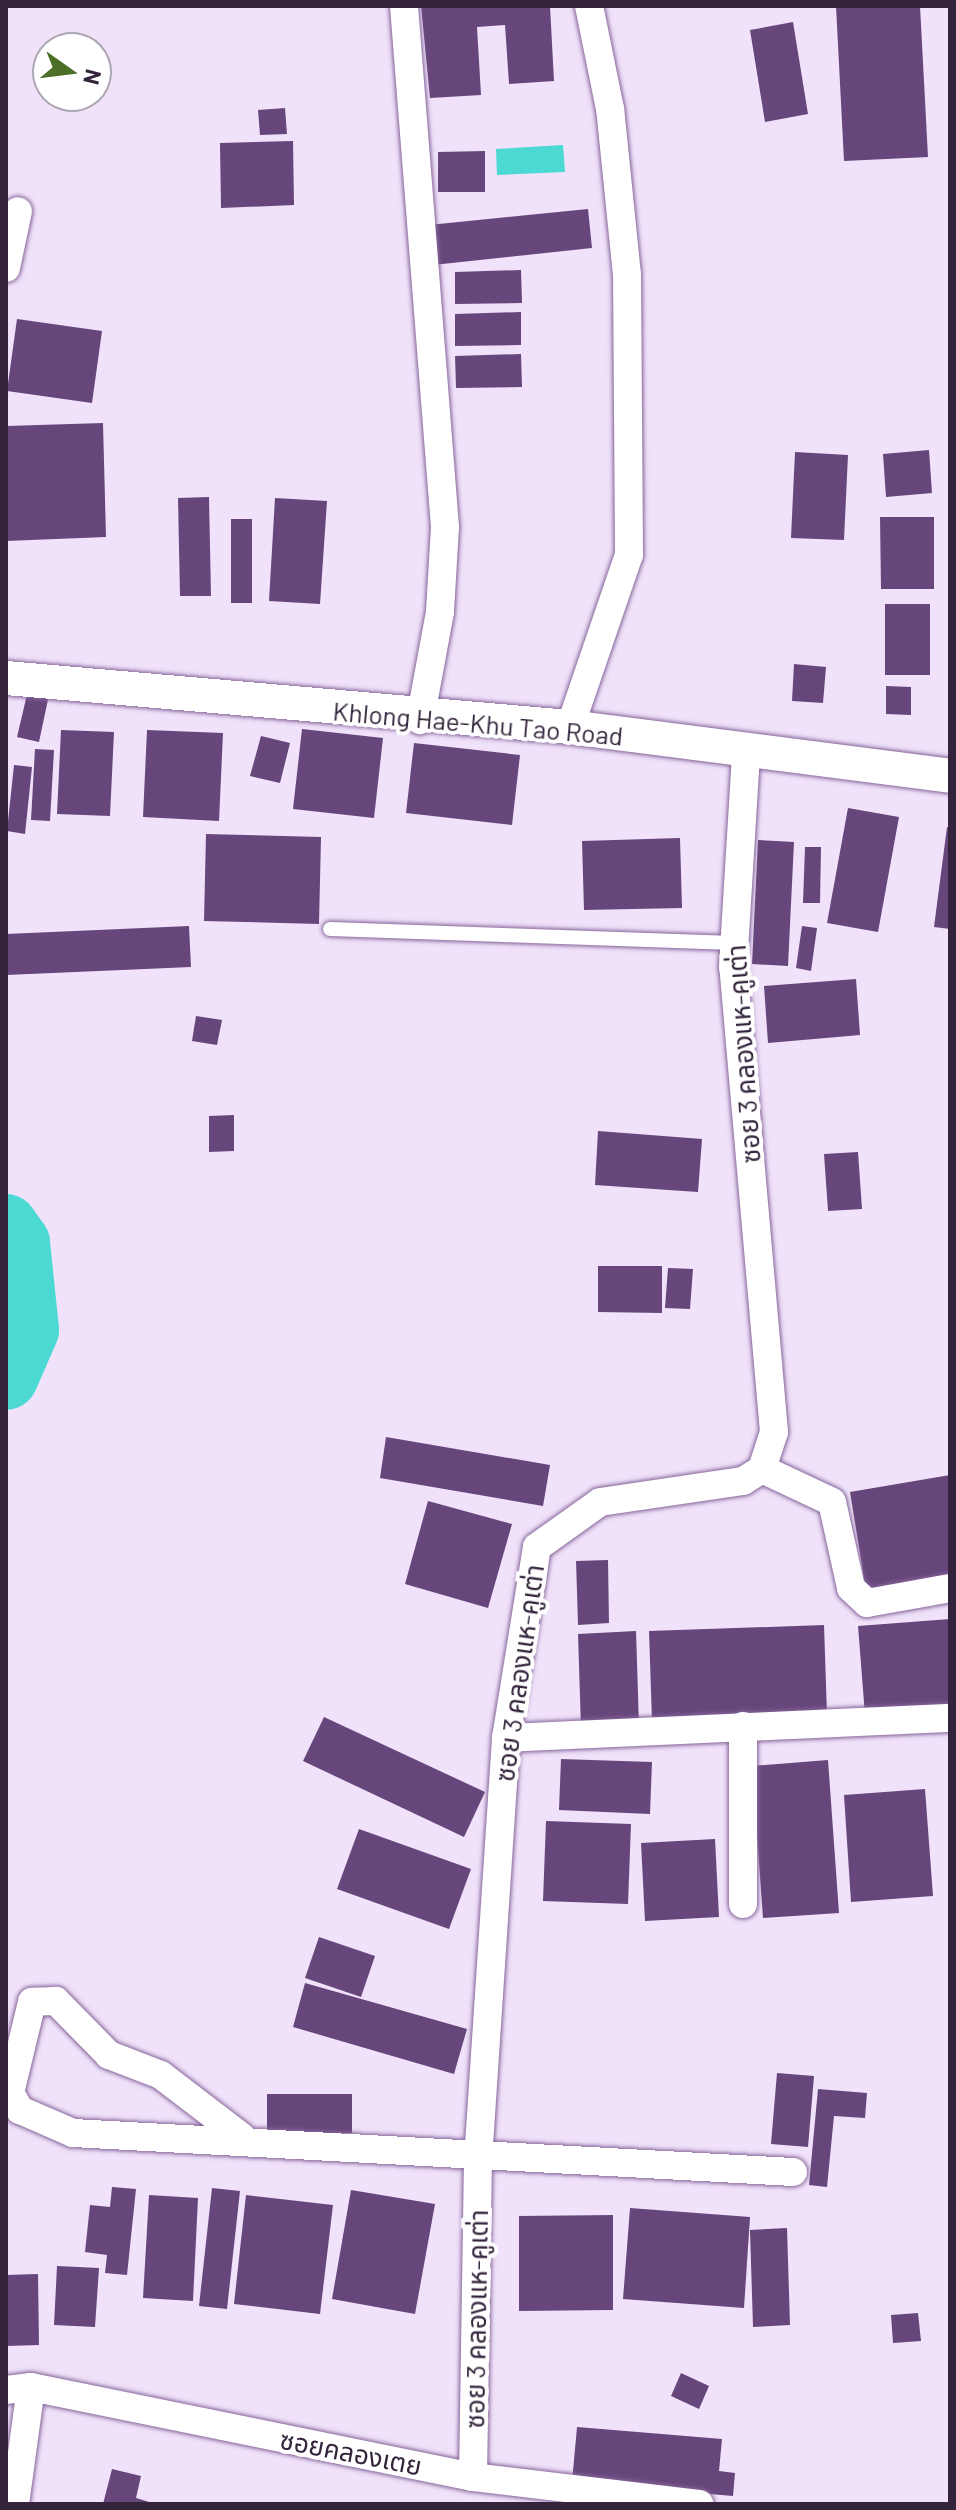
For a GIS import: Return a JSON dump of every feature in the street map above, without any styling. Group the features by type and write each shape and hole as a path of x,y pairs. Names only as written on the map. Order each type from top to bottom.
{"street":[{"path":"404,6 445,527 440,612 420,720"},
{"path":"570,727 629,555 627,275 610,109 589,6"},
{"path":"6,268 18,211"},
{"name":"Khlong Hae-Khu Tao Road","path":"6,678 420,720 570,727 746,754 950,776"},
{"name":"ซอย 3 คลองแห-คูเต่า","path":"473,2477 478,2160 506,1738 537,1547 600,1502 743,1481 762,1469 774,1432 734,943 746,754"},
{"path":"762,1469 832,1502 842,1520 851,1588 867,1603 950,1588"},
{"path":"506,1738 950,1718"},
{"path":"743,1726 743,1904"},
{"path":"242,2137 161,2075 109,2055 56,2001 32,2002 12,2071 10,2093 20,2110 94,2135 242,2137 478,2160 793,2172"},
{"path":"15,2504 19,2389"},
{"name":"ซอยคลองเตย","path":"19,2389 473,2477 699,2504"}],"lane":[{"path":"330,929 734,943"}],"shaded area":[{"path":"563,145 565,172 497,175 496,149"}],"building":[{"path":"421,6 550,6 554,81 509,84 505,25 477,27 481,95 430,98"},
{"path":"836,6 920,6 928,157 844,161"},
{"path":"793,22 808,114 765,122 750,30"},
{"path":"285,108 287,134 260,135 258,110"},
{"path":"293,141 294,205 221,208 220,143"},
{"path":"485,151 485,192 438,192 438,152"},
{"path":"588,209 592,248 433,265 429,225"},
{"path":"521,270 522,303 455,304 455,272"},
{"path":"521,312 521,345 455,346 455,314"},
{"path":"17,319 102,331 92,403 7,391"},
{"path":"521,354 522,387 456,388 455,356"},
{"path":"103,423 106,537 6,541 6,426"},
{"path":"929,450 932,493 886,497 883,454"},
{"path":"795,452 848,455 844,540 791,538"},
{"path":"209,497 211,596 180,596 178,498"},
{"path":"275,498 327,501 320,604 269,601"},
{"path":"880,517 934,517 934,589 881,589"},
{"path":"231,519 252,519 252,603 231,603"},
{"path":"885,604 930,604 930,675 885,675"},
{"path":"794,664 826,667 823,703 792,701"},
{"path":"29,686 50,690 39,742 17,737"},
{"path":"886,686 911,687 911,715 886,714"},
{"path":"302,729 383,738 374,818 293,809"},
{"path":"61,730 114,732 110,816 57,814"},
{"path":"147,730 223,733 219,821 143,817"},
{"path":"261,736 290,743 280,783 250,776"},
{"path":"414,743 520,755 512,825 406,813"},
{"path":"35,749 54,750 50,821 31,820"},
{"path":"14,765 32,767 25,834 7,831"},
{"path":"848,808 899,817 878,932 827,923"},
{"path":"947,827 950,828 950,929 934,927"},
{"path":"206,834 321,837 319,924 204,921"},
{"path":"680,838 682,908 584,910 582,841"},
{"path":"758,840 794,842 788,966 752,964"},
{"path":"805,847 821,847 820,903 803,903"},
{"path":"189,926 191,967 6,975 6,934"},
{"path":"802,926 817,928 811,971 796,968"},
{"path":"856,979 860,1035 768,1043 764,986"},
{"path":"196,1016 222,1020 217,1045 192,1041"},
{"path":"234,1115 234,1151 209,1152 209,1116"},
{"path":"598,1131 702,1139 698,1192 595,1185"},
{"path":"858,1152 862,1209 828,1211 824,1154"},
{"path":"598,1266 662,1266 662,1313 598,1312"},
{"path":"668,1268 693,1269 690,1309 665,1308"},
{"path":"386,1437 550,1465 543,1506 380,1478"},
{"path":"950,1475 950,1577 866,1591 850,1492"},
{"path":"428,1501 512,1524 488,1608 405,1584"},
{"path":"608,1560 609,1623 578,1625 576,1561"},
{"path":"950,1619 950,1709 865,1715 858,1626"},
{"path":"824,1625 827,1715 652,1721 649,1631"},
{"path":"636,1631 639,1726 581,1728 578,1634"},
{"path":"324,1717 485,1792 464,1837 303,1761"},
{"path":"561,1759 652,1762 650,1814 559,1810"},
{"path":"828,1760 839,1913 763,1918 752,1766"},
{"path":"925,1789 933,1896 851,1902 844,1795"},
{"path":"546,1821 631,1824 628,1904 543,1901"},
{"path":"359,1829 471,1869 449,1929 337,1889"},
{"path":"715,1839 719,1917 645,1921 641,1843"},
{"path":"319,1937 375,1956 361,1997 305,1978"},
{"path":"305,1983 467,2029 454,2074 293,2027"},
{"path":"777,2073 814,2076 808,2147 771,2144"},
{"path":"818,2089 867,2093 865,2118 834,2116 827,2187 809,2185"},
{"path":"267,2094 352,2094 352,2133 267,2133"},
{"path":"112,2187 136,2189 127,2275 105,2273 107,2255 85,2252 90,2205 110,2207"},
{"path":"212,2188 240,2191 227,2309 199,2306"},
{"path":"351,2190 435,2204 415,2314 332,2299"},
{"path":"149,2195 198,2198 193,2301 143,2298"},
{"path":"246,2195 333,2205 320,2314 234,2304"},
{"path":"630,2208 750,2217 744,2308 623,2299"},
{"path":"613,2215 613,2310 519,2311 519,2216"},
{"path":"787,2228 790,2325 753,2327 750,2230"},
{"path":"57,2266 99,2268 95,2327 54,2325"},
{"path":"38,2274 39,2345 6,2346 6,2275"},
{"path":"918,2313 921,2341 893,2343 891,2315"},
{"path":"681,2373 709,2386 699,2409 671,2396"},
{"path":"577,2427 722,2439 719,2471 735,2473 733,2496 572,2482"},
{"path":"112,2469 141,2476 136,2498 156,2504 103,2504"}],"waterway":[{"path":"6,1226 18,1243 27,1330 6,1378"}]}
